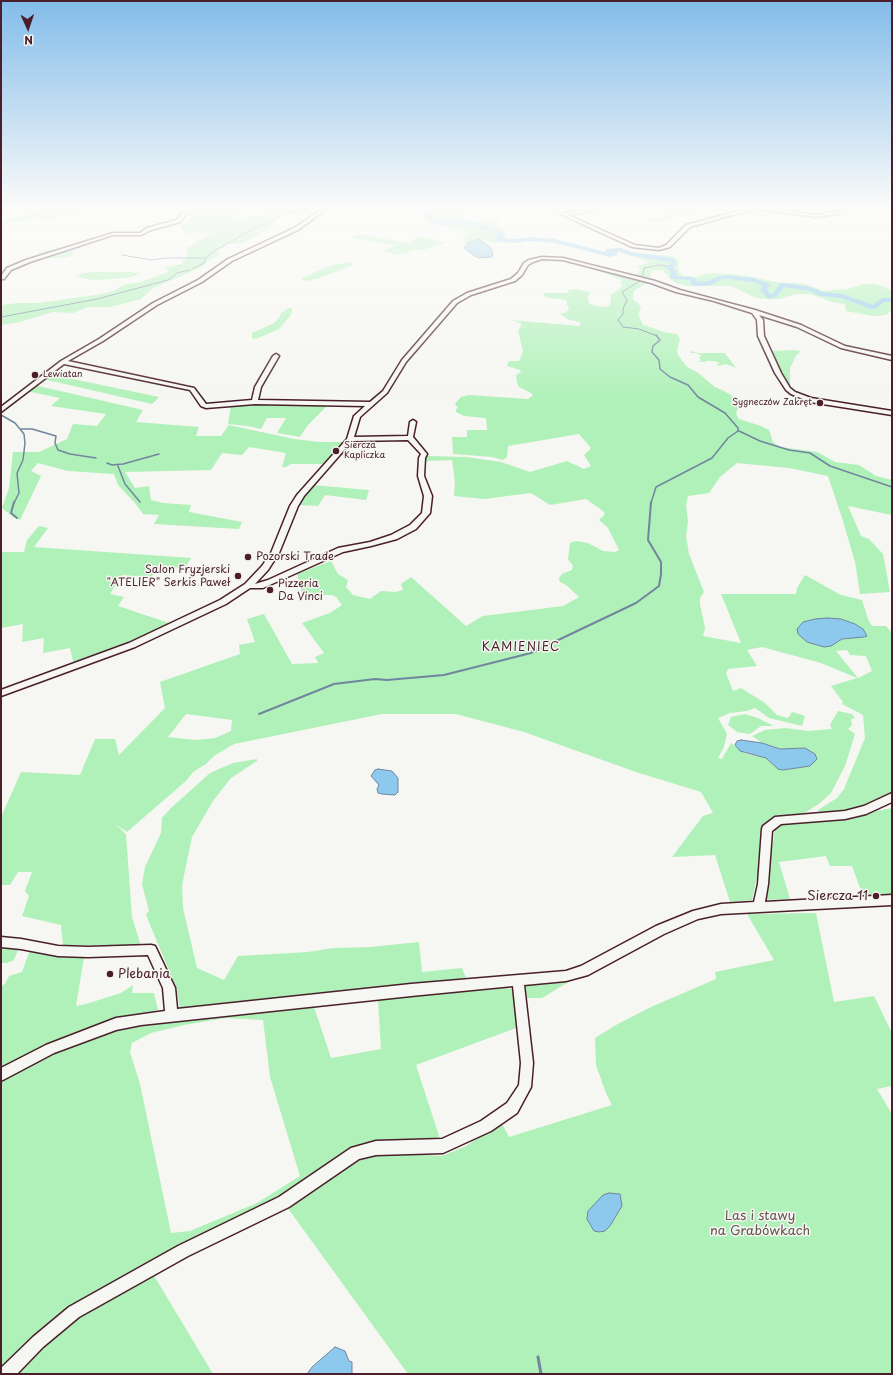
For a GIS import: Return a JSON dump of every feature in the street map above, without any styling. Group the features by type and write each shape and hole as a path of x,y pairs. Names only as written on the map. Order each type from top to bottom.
{"street":[{"path":"2,278 7,272"},
{"path":"1,410 64,362 101,340 158,302 200,281 211,272"},
{"path":"1,693 132,645 223,602 248,586 265,568 275,553 294,506 301,495 350,439 357,416 385,392 404,361 455,302 469,294 513,280 521,272"},
{"path":"613,272 799,326 843,347 892,358"},
{"path":"753,312 760,320 761,336 778,373 788,389 793,393 810,400 892,413"},
{"path":"255,402 258,388 276,356"},
{"path":"64,362 192,389 206,406 255,402 372,404"},
{"path":"410,438 412,436 413,422"},
{"path":"248,586 260,586 271,582 341,550 371,544 394,537 420,521 426,513 428,505 427,492 421,476 422,458 424,454 410,438 350,439"},
{"path":"759,907 763,884 767,829 779,820 845,814 866,810 892,797"},
{"path":"1,1075 50,1049 97,1030 116,1024 141,1019 566,976 584,971 660,930 697,914 721,909 892,900"},
{"path":"1,942 58,950 88,952 151,950 169,988 172,1015"},
{"path":"6,1374 38,1342 74,1312 183,1251 284,1202 356,1153 376,1148 443,1146 486,1126 512,1108 525,1087 527,1063 518,981"}],"green space":[{"path":"132,272 140,274 130,277 91,280 75,276 84,273"},
{"path":"168,272 190,272 153,288 141,299 110,307 88,307 73,313 53,312 20,322 1,325 1,305 39,303 102,294 114,291 123,285 141,282"},
{"path":"315,272 334,272 308,281 302,280 304,277"},
{"path":"601,272 608,272 635,279 638,278 636,275 639,272 651,272 648,283 635,290 633,294 633,299 639,304 641,309 638,314 643,325 664,332 677,334 680,339 677,350 678,355 687,367 697,372 715,387 731,395 739,405 736,414 739,419 769,430 773,442 780,447 817,452 835,462 859,465 876,476 892,480 892,515 848,506 861,536 869,539 883,554 890,592 860,594 855,562 828,476 789,468 737,463 720,477 709,493 688,496 686,505 688,522 686,536 689,554 704,592 700,598 705,628 703,636 741,643 721,594 796,594 797,588 805,575 841,595 862,600 868,619 872,626 886,626 892,633 892,794 872,805 844,813 821,815 818,810 837,798 844,789 865,738 863,715 842,704 843,702 831,686 857,678 821,663 762,647 747,650 757,666 728,669 726,673 733,691 741,688 765,703 777,715 788,718 792,712 805,716 802,726 769,718 755,708 747,711 730,713 718,718 727,734 724,747 718,758 722,759 731,743 744,753 766,758 778,769 783,770 810,766 799,748 793,750 780,749 762,743 752,736 765,730 785,728 808,731 832,729 830,725 838,711 852,714 855,718 851,719 852,725 848,729 855,734 845,766 831,793 820,803 803,814 778,819 764,828 761,858 752,900 730,902 715,855 672,857 703,816 713,813 701,792 636,772 524,732 456,714 382,714 234,744 214,756 206,764 193,772 187,780 127,832 115,824 126,834 132,917 141,946 63,945 61,925 22,916 29,896 25,891 32,872 18,872 10,885 1,885 1,817 21,772 80,775 95,739 115,739 119,755 165,708 160,682 240,654 239,645 255,642 247,619 264,614 292,664 318,663 315,657 324,653 302,623 330,613 342,605 336,597 332,595 306,597 302,594 297,574 331,561 338,574 348,580 346,587 353,595 370,599 381,591 395,592 403,590 401,584 411,577 466,626 483,616 563,606 579,597 566,585 560,582 559,578 562,574 572,570 573,566 568,559 570,543 576,541 588,543 603,551 615,552 619,550 608,528 599,520 605,514 603,511 586,499 550,505 531,493 484,499 454,496 455,482 452,460 424,461 426,456 466,457 501,462 530,472 567,461 584,469 591,466 584,455 591,448 579,434 508,446 507,457 503,460 492,457 453,454 452,437 467,437 467,430 487,430 486,418 464,416 456,412 456,409 458,408 455,404 461,397 469,395 528,399 531,397 533,395 519,387 517,383 516,375 521,372 520,370 507,366 509,361 519,361 523,351 518,331 522,324 512,320 579,326 581,324 579,322 567,319 560,314 569,309 566,300 545,297 545,293 569,293 568,290 575,289 590,292 587,298 590,304 601,307 609,306 611,295 623,286 620,283 622,280","holes":["847,650 850,655 866,656 872,671 858,678 836,651","186,714 232,720 231,731 215,738 196,740 168,737"]},
{"path":"664,272 680,272 683,276 697,277 704,274 714,273 748,276 776,282 805,284 824,291 847,289 863,284 874,284 892,291 892,310 886,315 873,316 846,311 845,304 832,302 810,294 797,294 779,299 766,299 754,297 731,286 687,286 675,283"},
{"path":"289,308 292,308 291,315 279,329 256,339 252,338 252,333 274,323 279,318 281,313"},
{"path":"690,351 703,354 701,353 725,353 736,368 726,364 718,366 718,362 712,361 706,362 691,361 701,361 699,357 702,356 696,353 691,353"},
{"path":"771,351 801,351 796,356 790,368 790,386 781,374"},
{"path":"49,374 159,397 152,404 43,379"},
{"path":"34,385 143,410 136,422 199,427 196,436 221,436 229,425 294,439 319,442 344,442 323,464 291,464 286,467 282,467 286,453 249,447 242,455 222,453 211,470 125,472 135,488 149,486 151,500 163,503 191,505 189,512 242,522 239,529 154,524 159,515 143,514 118,485 114,474 68,471 38,463 31,471 41,476 20,520 13,517 2,508 9,488 13,452 39,452 67,439 73,424 97,426 106,414 51,406 60,398 26,391"},
{"path":"231,405 328,405 307,426 300,437 277,433 286,418 267,418 261,429 228,424"},
{"path":"313,485 369,490 366,500 325,495 318,506 299,505"},
{"path":"39,526 48,528 34,547 191,558 185,568 159,566 151,577 122,575 110,594 124,597 118,606 172,624 132,643 74,665 70,648 43,653 44,638 22,642 23,624 2,628 1,631 1,552 24,552 27,540"},
{"path":"745,714 758,718 774,726 761,726 750,734 737,732 728,725 731,717"},
{"path":"257,759 257,761 231,778 213,801 192,837 182,885 183,908 197,968 224,980 238,956 308,952 333,948 371,947 419,942 422,972 462,968 467,980 180,1008 176,987 146,914 149,911 142,884 145,867 161,833 162,818 171,808 210,773 233,763"},
{"path":"892,808 892,894 863,896 852,866 830,866 826,856 779,862 790,899 763,900 776,825 784,821 870,812"},
{"name":"Las i stawy na Grabówkach","path":"816,913 834,1002 874,996 892,1033 892,1086 877,1089 892,1114 892,1374 408,1374 287,1207 352,1159 379,1152 442,1156 466,1146 501,1122 509,1137 612,1105 596,1065 595,1038 616,1025 651,1007 716,979 715,972 774,960 747,914","holes":["609,1193 620,1194 622,1206 610,1226 605,1230"]},
{"path":"1,947 19,948 14,960 7,963 1,963"},
{"path":"30,950 53,953 62,957 84,957 76,1006 121,993 133,985 132,993 154,993 158,1010 118,1018 82,1030 84,1040 141,1023 314,1007 331,1058 381,1049 378,1000 507,988 514,990 519,1027 416,1065 441,1142 385,1141 366,1146 285,1199 144,1265 41,1331 1,1374 1,986 5,984 9,976 22,972","holes":["226,1018 263,1020 270,1077 300,1176 257,1203 190,1231 171,1233 140,1084 130,1052 132,1043 151,1033 184,1025"]},
{"path":"570,981 542,998 527,998 525,986"},
{"path":"153,1274 213,1374 18,1374 51,1336 91,1307"}],"water":[{"path":"827,618 841,619 855,624 863,629 867,636 842,639 831,646 824,647 807,642 798,634 797,629 803,622"},
{"path":"741,740 762,743 780,749 805,748 815,754 817,759 810,766 783,770 778,769 766,758 740,751 735,745 737,741"},
{"path":"375,770 392,771 398,778 398,792 395,795 378,793 377,789 379,785 371,776"},
{"path":"609,1193 620,1194 622,1206 610,1226 605,1231 594,1231 587,1219 588,1211 603,1195"},
{"path":"335,1347 345,1351 349,1361 352,1362 352,1374 307,1374 312,1367"}],"waterway":[{"path":"1,317 97,299 168,280 181,272"},
{"path":"642,279 643,272"},
{"path":"673,272 673,278 691,278 694,280 692,282 694,284 711,283 721,277 754,280 767,285 763,290 769,297 775,295 782,285 811,289 821,294 842,296 872,307 875,307 882,300 892,300"},
{"path":"640,281 622,292 627,300 623,309 623,314 618,320 623,327 639,329 657,336"},
{"path":"651,503 656,487 712,458 728,438 738,431 738,428 725,413 698,397 688,385 670,377 660,369 659,360 652,352 653,346 660,340 657,336"},
{"path":"1,415 15,423 24,434 25,443 23,460 17,473 19,493 14,503"},
{"path":"21,429 32,429 56,436 55,443 58,450 70,454 96,458"},
{"path":"739,431 760,441 789,450 810,453 830,466 892,487"},
{"path":"107,463 112,465 123,464 159,454"},
{"path":"118,466 125,484 140,502"},
{"path":"14,502 11,513 17,518"},
{"path":"259,714 334,684 375,679 387,680 444,675 531,653 636,603 659,586 661,574 661,562 648,540 651,502"},
{"path":"538,1357 541,1374"}],"place":[{"name":"Lewiatan","path":"35,375"},
{"name":"Sygneczów Zakręt","path":"820,403"},
{"name":"Siercza Kapliczka","path":"336,451"},
{"name":"Pozorski Trade","path":"248,557"},
{"name":"Salon Fryzjerski \"ATELIER\" Serkis Paweł","path":"238,576"},
{"name":"Pizzeria Da Vinci","path":"270,590"},
{"name":"Siercza 11","path":"876,896"},
{"name":"Plebania","path":"110,974"}],"district":[{"name":"KAMIENIEC","path":"521,648"}]}
